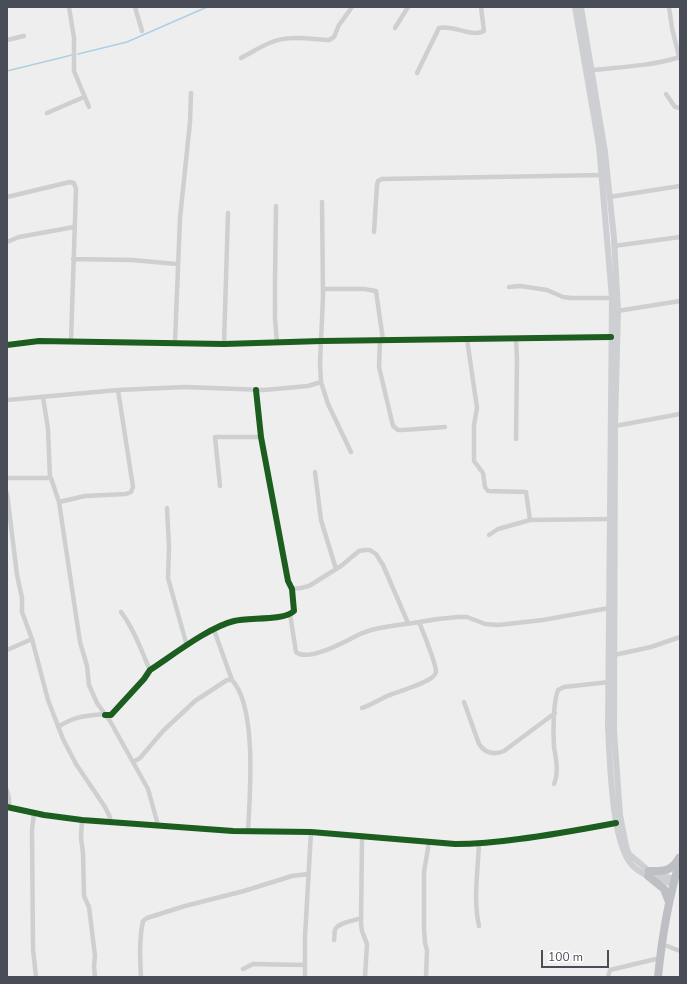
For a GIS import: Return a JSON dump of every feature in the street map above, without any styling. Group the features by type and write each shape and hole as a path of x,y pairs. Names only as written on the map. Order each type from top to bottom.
{"highway":[{"path":"648,873 667,870 676,862 680,855"},
{"path":"658,977 669,902 680,861"},
{"path":"648,873 664,889 669,902"}],"main road":[{"path":"575,7 609,197 614,246 614,731 620,815 629,854 648,873"},
{"path":"581,7 592,70 604,175 612,298 615,311 611,337 614,430 610,518 608,727 616,823 626,858 639,871 674,882"}],"street":[{"path":"69,7 75,47 74,71 88,107"},
{"path":"135,7 142,31"},
{"path":"241,58 272,41 290,38 332,39 339,25 352,7"},
{"path":"395,28 408,7"},
{"path":"417,73 439,28 475,32 484,31 481,7"},
{"path":"592,70 640,66 679,57 669,7"},
{"path":"7,40 24,36"},
{"path":"175,342 177,264 180,218 190,122 191,92"},
{"path":"666,94 675,107 680,108"},
{"path":"47,113 84,97"},
{"path":"374,232 377,185 378,181 382,179 604,175"},
{"path":"7,197 73,182 76,189 71,341"},
{"path":"609,197 680,186"},
{"path":"322,202 323,289 320,363 321,382 328,404 352,452"},
{"path":"276,206 275,319 277,342"},
{"path":"224,344 228,213"},
{"path":"7,242 19,237 74,227"},
{"path":"614,246 680,237"},
{"path":"73,259 132,260 177,264"},
{"path":"509,287 520,286 547,290 571,298 612,298"},
{"path":"323,289 364,289 376,291 382,340 379,367 393,426 398,430 445,427"},
{"path":"615,311 680,301"},
{"path":"7,345 39,341 175,342 224,344 322,341 611,337"},
{"path":"516,338 516,439"},
{"path":"467,339 477,408 474,425 474,461 483,473 485,487 488,491 526,492 530,520"},
{"path":"7,400 118,390 185,387 256,390 308,386 321,382"},
{"path":"59,502 85,496 126,494 131,492 132,487 118,390"},
{"path":"58,727 74,718 105,714 111,715 144,679 150,670 192,642 222,625 236,620 269,618 290,614 294,611 292,589 288,581 261,437 256,390"},
{"path":"43,397 48,429 50,478 53,482 59,502 80,642 87,666 89,685 97,703 114,727 151,796 158,825"},
{"path":"614,430 680,414"},
{"path":"220,486 215,437 261,437"},
{"path":"316,472 320,520 336,569"},
{"path":"7,478 50,478"},
{"path":"7,493 17,575 22,598 22,612 32,639 45,690 58,727 76,764 110,817 110,822"},
{"path":"167,508 169,547 168,578 187,646"},
{"path":"489,535 498,529 530,520 610,518"},
{"path":"292,589 309,586 336,569 359,551 373,551 383,565 408,623"},
{"path":"290,614 296,652 300,655 325,650 376,629 408,623 448,617 467,617 483,624 498,625 543,620 609,608"},
{"path":"121,612 129,622 150,670"},
{"path":"362,708 402,690 422,683 434,676 436,672 434,663 419,622"},
{"path":"214,630 232,680 244,704 248,728 250,798 248,831"},
{"path":"614,655 651,647 680,637"},
{"path":"186,638 192,642"},
{"path":"7,650 32,639"},
{"path":"133,762 140,758 163,731 195,701 227,680 232,680"},
{"path":"554,784 557,779 554,740 556,695 559,689 564,687 609,682"},
{"path":"464,702 479,744 482,749 491,753 499,753 504,751 555,714"},
{"path":"7,790 9,798 8,808 82,820 248,831 311,832 455,844 479,843 574,832 616,823"},
{"path":"34,813 32,830 33,949 36,977"},
{"path":"82,820 81,838 83,853 84,896 91,923 95,956 95,977"},
{"path":"305,977 308,874 311,832"},
{"path":"362,836 361,918 362,931 367,944 365,977"},
{"path":"426,977 427,950 424,928 424,872 429,842"},
{"path":"479,843 476,892 479,926"},
{"path":"141,977 140,948 143,921 147,918 292,876 308,874"},
{"path":"334,940 335,931 338,926 361,918"},
{"path":"662,944 680,951"},
{"path":"608,977 610,970 660,958"},
{"path":"242,969 253,964 305,965"}],"waterway":[{"path":"78,54 127,42 207,7"},
{"path":"7,71 72,55"}],"cycle path":[{"path":"7,345 39,341 224,344 322,341 611,337"},
{"path":"105,715 111,715 144,679 150,670 202,635 224,624 234,621 274,618 294,611 292,589 288,581 261,437 256,390"},
{"path":"7,807 44,815 82,820 233,831 311,832 455,844 511,840 556,834 616,823"}]}
